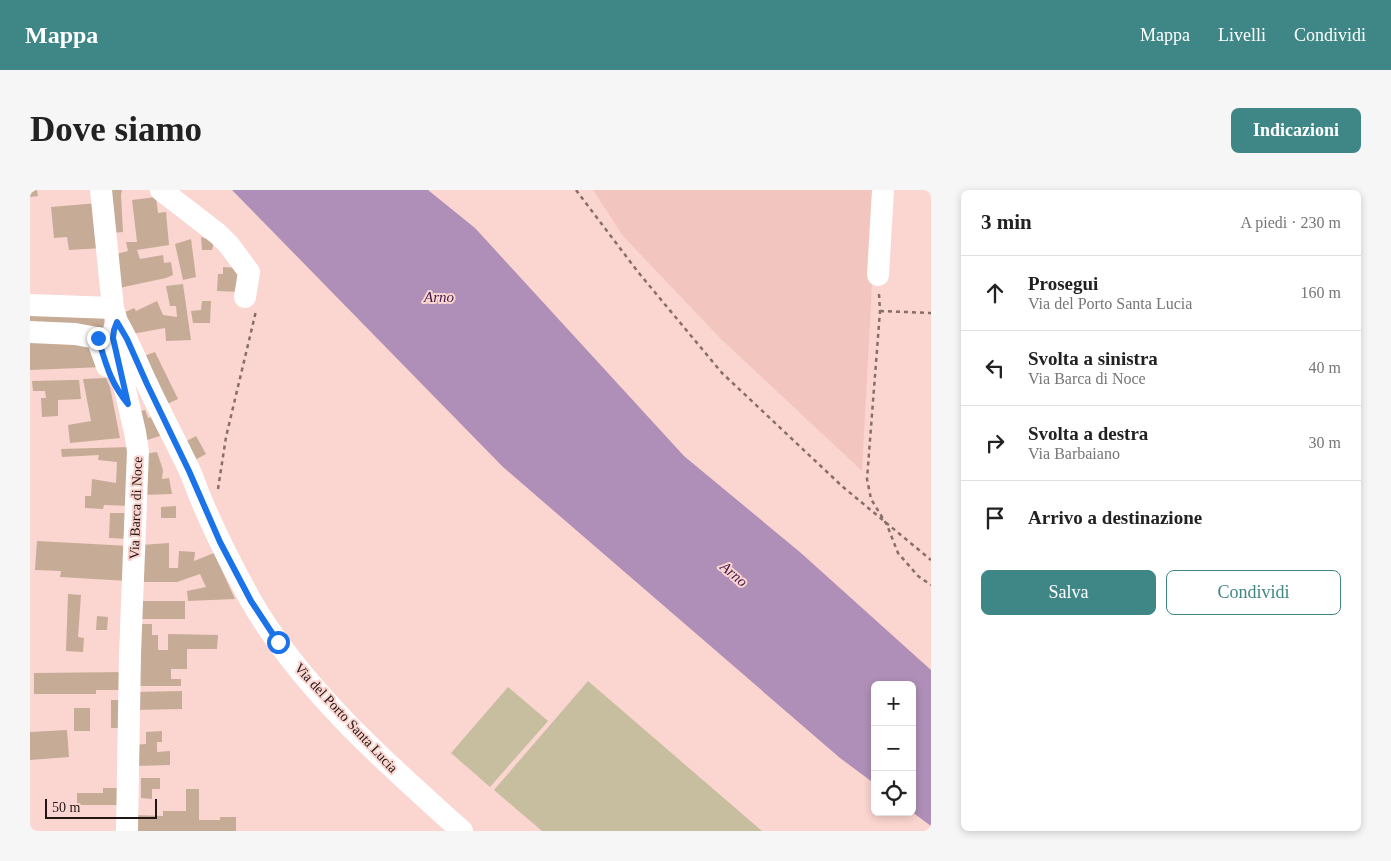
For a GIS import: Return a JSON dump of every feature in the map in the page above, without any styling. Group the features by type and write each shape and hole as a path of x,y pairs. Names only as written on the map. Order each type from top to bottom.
{"street":[{"name":"Via Barca di Noce","path":"100,190 115,315 113,338 136,432 138,451 130,654 127,831"},
{"path":"162,190 218,234 229,245 249,272 251,302"},
{"path":"878,275 883,190"},
{"path":"30,305 115,315"},
{"name":"Via del Porto Santa Lucia","path":"115,315 189,471 220,542 251,601 278,642 314,688 355,731 404,779 462,831"},
{"path":"30,332 75,334 98,338 111,380 128,404"}],"path":[{"path":"576,190 638,272 722,373 843,487 931,560"},
{"path":"878,275 880,311 867,479 871,499 888,525 898,553 918,576 931,585"},
{"path":"217,491 251,302"},
{"path":"880,311 931,313"}],"shaded area":[{"path":"593,190 877,190 862,471 720,338 623,236"},
{"path":"588,681 762,831 542,831 494,790"},
{"path":"508,687 548,721 490,787 451,753"}],"water":[{"name":"Arno","path":"232,190 428,190 475,228 684,456 801,553 931,670 931,826 916,815 916,681 871,681 871,781 840,758 503,467"}],"building":[{"path":"30,190 37,190 38,196 30,197"},
{"path":"109,190 122,190 123,232 110,233"},
{"path":"156,197 158,213 166,212 169,245 137,250 140,259 163,255 164,263 171,262 173,275 119,288 112,255 128,251 126,242 137,242 132,200"},
{"path":"98,203 102,248 69,250 67,237 54,238 51,207"},
{"path":"201,237 214,241 212,250 202,250"},
{"path":"191,239 196,277 183,280 175,244"},
{"path":"223,267 241,268 240,292 217,291 218,274 223,274"},
{"path":"183,284 191,340 166,341 165,328 132,334 121,314 134,308 136,311 157,301 163,315 177,317 176,306 170,306 166,286"},
{"path":"202,301 211,301 210,323 193,323 191,311 201,310"},
{"path":"30,310 105,314 103,333 30,327"},
{"path":"30,338 94,343 103,367 30,370"},
{"path":"155,352 178,399 165,405 141,357"},
{"path":"106,378 110,387 120,438 70,443 68,425 91,421 83,379"},
{"path":"79,380 81,399 58,400 58,416 42,417 41,398 46,398 45,391 33,391 32,381"},
{"path":"145,410 148,418 159,414 166,434 144,441 135,413"},
{"path":"196,436 206,454 193,461 183,443"},
{"path":"131,447 130,506 104,505 103,509 85,508 85,496 91,496 92,479 116,483 117,462 98,460 99,455 62,457 61,449"},
{"path":"157,452 163,470 162,479 169,478 172,494 141,495 144,454"},
{"path":"176,506 176,518 161,518 161,507"},
{"path":"110,513 129,513 129,539 109,538"},
{"path":"37,541 129,546 128,581 60,577 61,571 35,570"},
{"path":"169,543 169,568 178,568 179,551 195,552 194,561 214,553 235,599 188,601 187,591 206,587 200,574 177,582 138,582 141,545"},
{"path":"68,594 81,595 78,637 84,638 83,652 66,651"},
{"path":"139,601 185,601 185,619 138,619"},
{"path":"97,616 108,617 107,630 96,630"},
{"path":"138,624 152,624 152,635 158,635 158,650 168,650 168,634 218,635 217,649 187,649 187,669 171,669 171,679 181,679 181,686 138,686"},
{"path":"126,672 125,690 96,690 96,694 34,694 34,673"},
{"path":"182,691 182,709 135,710 134,692"},
{"path":"111,700 124,700 124,728 111,728"},
{"path":"74,708 90,708 90,731 74,731"},
{"path":"67,730 69,757 30,760 30,732"},
{"path":"162,731 162,742 157,742 157,752 170,751 170,765 134,766 133,745 146,744 146,732"},
{"path":"141,778 160,778 160,789 152,789 152,799 141,798"},
{"path":"103,788 118,788 118,805 77,805 77,793 103,793"},
{"path":"186,789 199,789 199,820 220,820 220,817 236,817 236,831 133,831 133,815 163,816 163,811 186,811"}],"route":[{"path":"98,338 111,380 128,404 113,338 117,322 127,339 189,471 220,542 251,601 278,642"}]}
